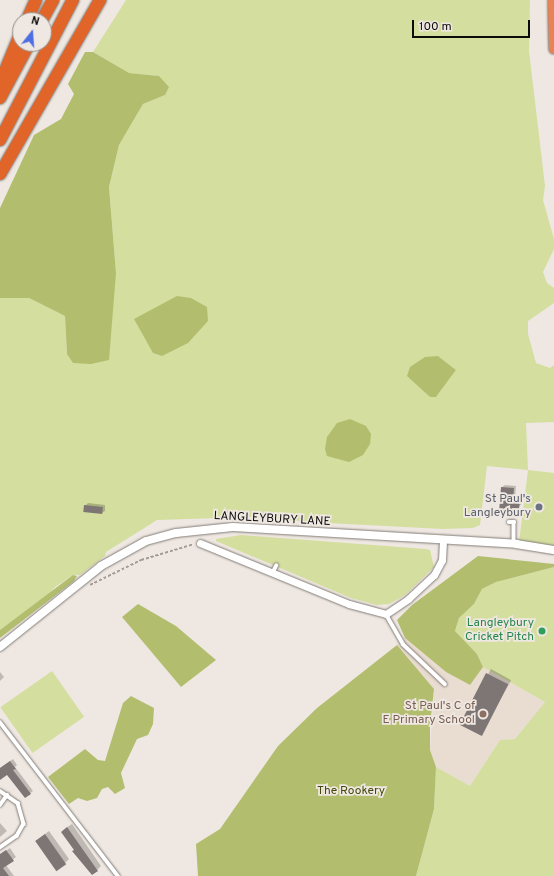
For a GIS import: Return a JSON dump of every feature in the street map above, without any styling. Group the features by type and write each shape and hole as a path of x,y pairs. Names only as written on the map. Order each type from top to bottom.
{"highway":[{"path":"31,12 36,0"},
{"path":"46,12 53,0"},
{"path":"0,140 72,0"},
{"path":"0,174 100,0"},
{"path":"553,0 554,48"},
{"path":"0,83 13,52"},
{"path":"0,98 25,52"}],"street":[{"name":"LANGLEYBURY LANE","path":"0,647 101,566 146,542 176,533 233,527 514,544 554,550"},
{"path":"200,543 275,569 349,604 386,614 408,599 434,575 442,560 443,540"}],"lane":[{"path":"509,522 514,522 514,544"},
{"path":"386,614 402,644 445,684"},
{"path":"0,722 118,876"},
{"path":"0,791 18,803 24,824 17,836 0,848"},
{"path":"0,805 7,795"}],"path":[{"path":"85,588 134,563 200,543"}],"shaded area":[{"name":"St Paul's C of E Primary School","path":"405,638 446,672 470,685 483,667 545,702 515,739 500,740 470,786 436,767 430,750 434,689 397,645"}],"green space":[{"path":"126,0 530,0 529,51 545,186 543,200 554,239 554,249 543,272 547,283 554,288 554,303 528,321 528,334 536,363 550,368 554,365 554,422 526,423 528,470 487,466 480,525 473,528 443,529 308,522 253,517 157,520 106,552 105,556 80,575 73,575 55,587 47,596 0,630 0,298 29,298 65,316 67,354 116,273 109,187 119,145 143,104 165,95 159,76 128,73 93,52","holes":["438,356 456,370 436,397 430,397 424,391"]},
{"path":"85,52 93,52 129,73 159,76 169,87 165,95 143,104 119,145 109,187 116,273 109,360 91,364 73,363 67,354 65,316 29,298 0,298 0,208 34,135 61,119 74,94 68,84"},
{"path":"177,296 191,298 207,307 208,321 188,343 162,356 153,353 134,319"},
{"path":"438,356 456,370 436,397 430,397 407,376 410,367 425,357"},
{"path":"350,419 366,426 371,434 370,444 363,455 349,462 327,456 325,449 327,437 337,423"},
{"name":"St Paul's Langleybury","path":"528,470 554,473 554,546 519,542"},
{"path":"241,535 426,549 430,550 434,567 405,595 389,604 377,605 351,598 216,541 216,539"},
{"path":"478,556 554,564 554,567 496,582 482,589 474,604 459,618 455,631 477,654 483,667 470,685 446,672 405,638 397,620 412,605"},
{"path":"554,567 554,876 416,876 434,809 436,767 470,786 500,740 515,739 545,702 483,667 477,654 455,631 459,618 474,604 482,589 496,582"},
{"path":"73,575 77,576 74,581 0,638 0,630"},
{"path":"138,604 176,626 216,660 181,687 122,617"},
{"name":"The Rookery","path":"397,645 434,689 430,726 430,750 436,767 434,809 416,876 198,876 196,844 220,829 278,746 317,708"},
{"path":"52,671 84,717 33,753 0,707"},
{"path":"131,696 154,708 153,724 148,735 137,739 121,773 125,788 115,794 108,787 102,789 97,798 87,801 78,798 69,804 48,777 85,749 98,760 105,761 123,703"}],"building":[{"path":"501,487 514,488 513,500 520,501 519,509 512,508 512,513 499,512"},
{"path":"84,505 103,507 102,514 83,512"},
{"path":"486,673 508,684 482,736 460,725"},
{"path":"10,761 16,769 13,770 31,794 25,798 7,775 0,780 0,768"},
{"path":"67,827 98,871 92,875 72,851 74,850 61,832"},
{"path":"45,834 66,864 56,871 35,841"},
{"path":"6,850 14,861 3,868 9,876 0,876 0,854"}],"place":[{"name":"St Paul's Langleybury","path":"539,507"},
{"name":"Langleybury Cricket Pitch","path":"542,631"},
{"name":"St Paul's C of E Primary School","path":"483,714"}]}
